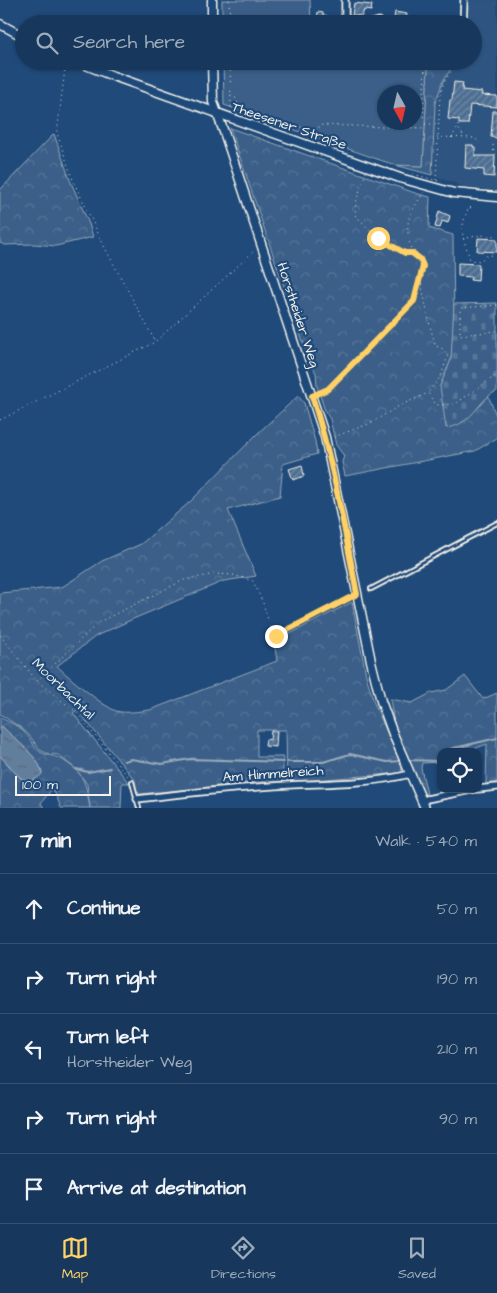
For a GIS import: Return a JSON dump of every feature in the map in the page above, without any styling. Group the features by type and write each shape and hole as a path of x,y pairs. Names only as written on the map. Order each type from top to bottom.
{"street":[{"path":"212,0 212,15"},
{"path":"345,0 345,15"},
{"path":"463,15 464,0"},
{"path":"0,24 15,32"},
{"name":"Theesener Straße","path":"98,70 217,114 436,189 497,197"},
{"name":"Horstheider Weg","path":"212,70 213,102 326,440 381,702 423,804"},
{"name":"Am Himmelreich","path":"137,799 220,790 358,781 400,777 410,774"},
{"path":"482,788 497,787"},
{"path":"423,804 463,793"}],"lane":[{"path":"371,588 497,524"},
{"path":"132,782 139,808"}],"path":[{"path":"229,0 230,15"},
{"path":"65,70 57,133 73,180 155,342"},
{"path":"230,70 231,113"},
{"path":"231,94 236,97 242,109 295,128 319,129 319,125 422,128 425,70"},
{"path":"436,189 440,94 444,82 452,70"},
{"path":"458,120 458,128 464,138"},
{"path":"423,124 438,124"},
{"path":"450,138 458,128"},
{"path":"437,137 475,138 479,143"},
{"path":"493,145 494,154 497,154"},
{"path":"312,396 328,389 414,301 423,266 420,259 412,253 405,253 378,238 356,215 356,202 368,167"},
{"path":"412,253 408,239 407,221 427,186"},
{"path":"471,208 469,207 462,227 462,239 470,260 480,261 486,256 493,256"},
{"path":"462,239 480,235 497,236"},
{"path":"0,420 155,342 262,245"},
{"path":"326,440 371,423 399,406 428,393 441,376 448,356 443,349 436,346 429,327 428,312 420,278"},
{"path":"497,305 460,308 460,335 497,330"},
{"path":"428,393 436,405 455,404 497,375"},
{"path":"37,681 99,622 184,580 214,574 233,575 253,581 276,636 357,594"},
{"name":"Moorbachtal","path":"0,636 37,681 76,712 132,782"}],"shaded area":[{"path":"469,0 497,0 497,191 465,187 432,175 434,110 442,81 450,70 482,70 482,15 468,15"}],"green space":[{"path":"222,0 310,0 311,15 222,15"},
{"path":"223,70 428,70 423,166 395,165 224,105"},
{"path":"428,70 450,70 443,81 435,103 432,175 395,165 423,166"},
{"path":"230,128 430,197 429,228 453,235 454,325 451,360 440,386 462,423 483,403 488,395 497,418 497,438 475,451 345,476 342,462 344,456 336,445 330,419 325,411 317,386 316,373 308,357"},
{"path":"54,134 93,237 56,246 34,244 5,245 0,243 0,190"},
{"path":"497,303 497,391 487,397 466,420 458,425 446,428 440,386 451,360 454,304"},
{"path":"298,396 304,403 317,454 283,464 280,496 228,510 256,576 224,581 133,619 96,636 57,666 94,697 116,711 150,710 277,661 274,642 352,602 366,675 374,703 402,766 401,773 287,782 286,730 257,730 257,757 283,757 283,782 256,782 140,794 137,791 135,780 77,710 73,713 129,783 122,783 121,808 90,808 87,784 76,769 58,755 40,750 29,735 0,714 0,593 62,587 102,561 141,544 191,501 257,434"},
{"path":"465,676 483,699 497,693 497,782 486,784 487,744 476,748 437,748 437,762 422,763 421,768 427,794 422,794 396,735 390,699 412,703 431,693 446,690"},
{"path":"0,717 25,733 40,752 59,758 79,773 85,784 90,808 61,808 52,789 41,803 44,808 0,808 0,756 20,778 26,781 42,774 32,755 3,727 0,727"}],"water":[{"path":"0,727 3,727 32,755 42,774 29,781 24,780 0,756"}],"building":[{"path":"354,3 372,5 371,11 364,10 362,15 352,15"},
{"path":"395,12 407,14 407,15 394,15"},
{"path":"454,82 463,83 462,90 482,92 481,95 497,96 497,107 470,105 468,124 459,124 459,120 448,119"},
{"path":"493,111 497,111 497,138 491,137"},
{"path":"466,145 473,145 475,147 475,156 495,156 494,177 484,176 484,170 465,168"},
{"path":"439,211 450,216 448,223 442,221 440,228 435,227"},
{"path":"478,238 497,239 497,252 477,251"},
{"path":"458,263 479,264 478,281 470,280 471,277 458,276"},
{"path":"302,465 304,476 293,480 289,469"},
{"path":"271,731 277,731 276,747 265,746 266,739 270,740"}],"waterway":[{"path":"454,748 497,738"},
{"path":"288,762 323,762 350,754 387,762 401,761"},
{"path":"124,761 131,759 162,764 190,759 284,762"},
{"path":"409,760 437,761"},
{"path":"76,769 88,772 110,768"}],"route":[{"path":"276,636 357,594 325,437 312,396 328,389 414,301 423,266 420,259 412,253 405,253 378,238"}]}
